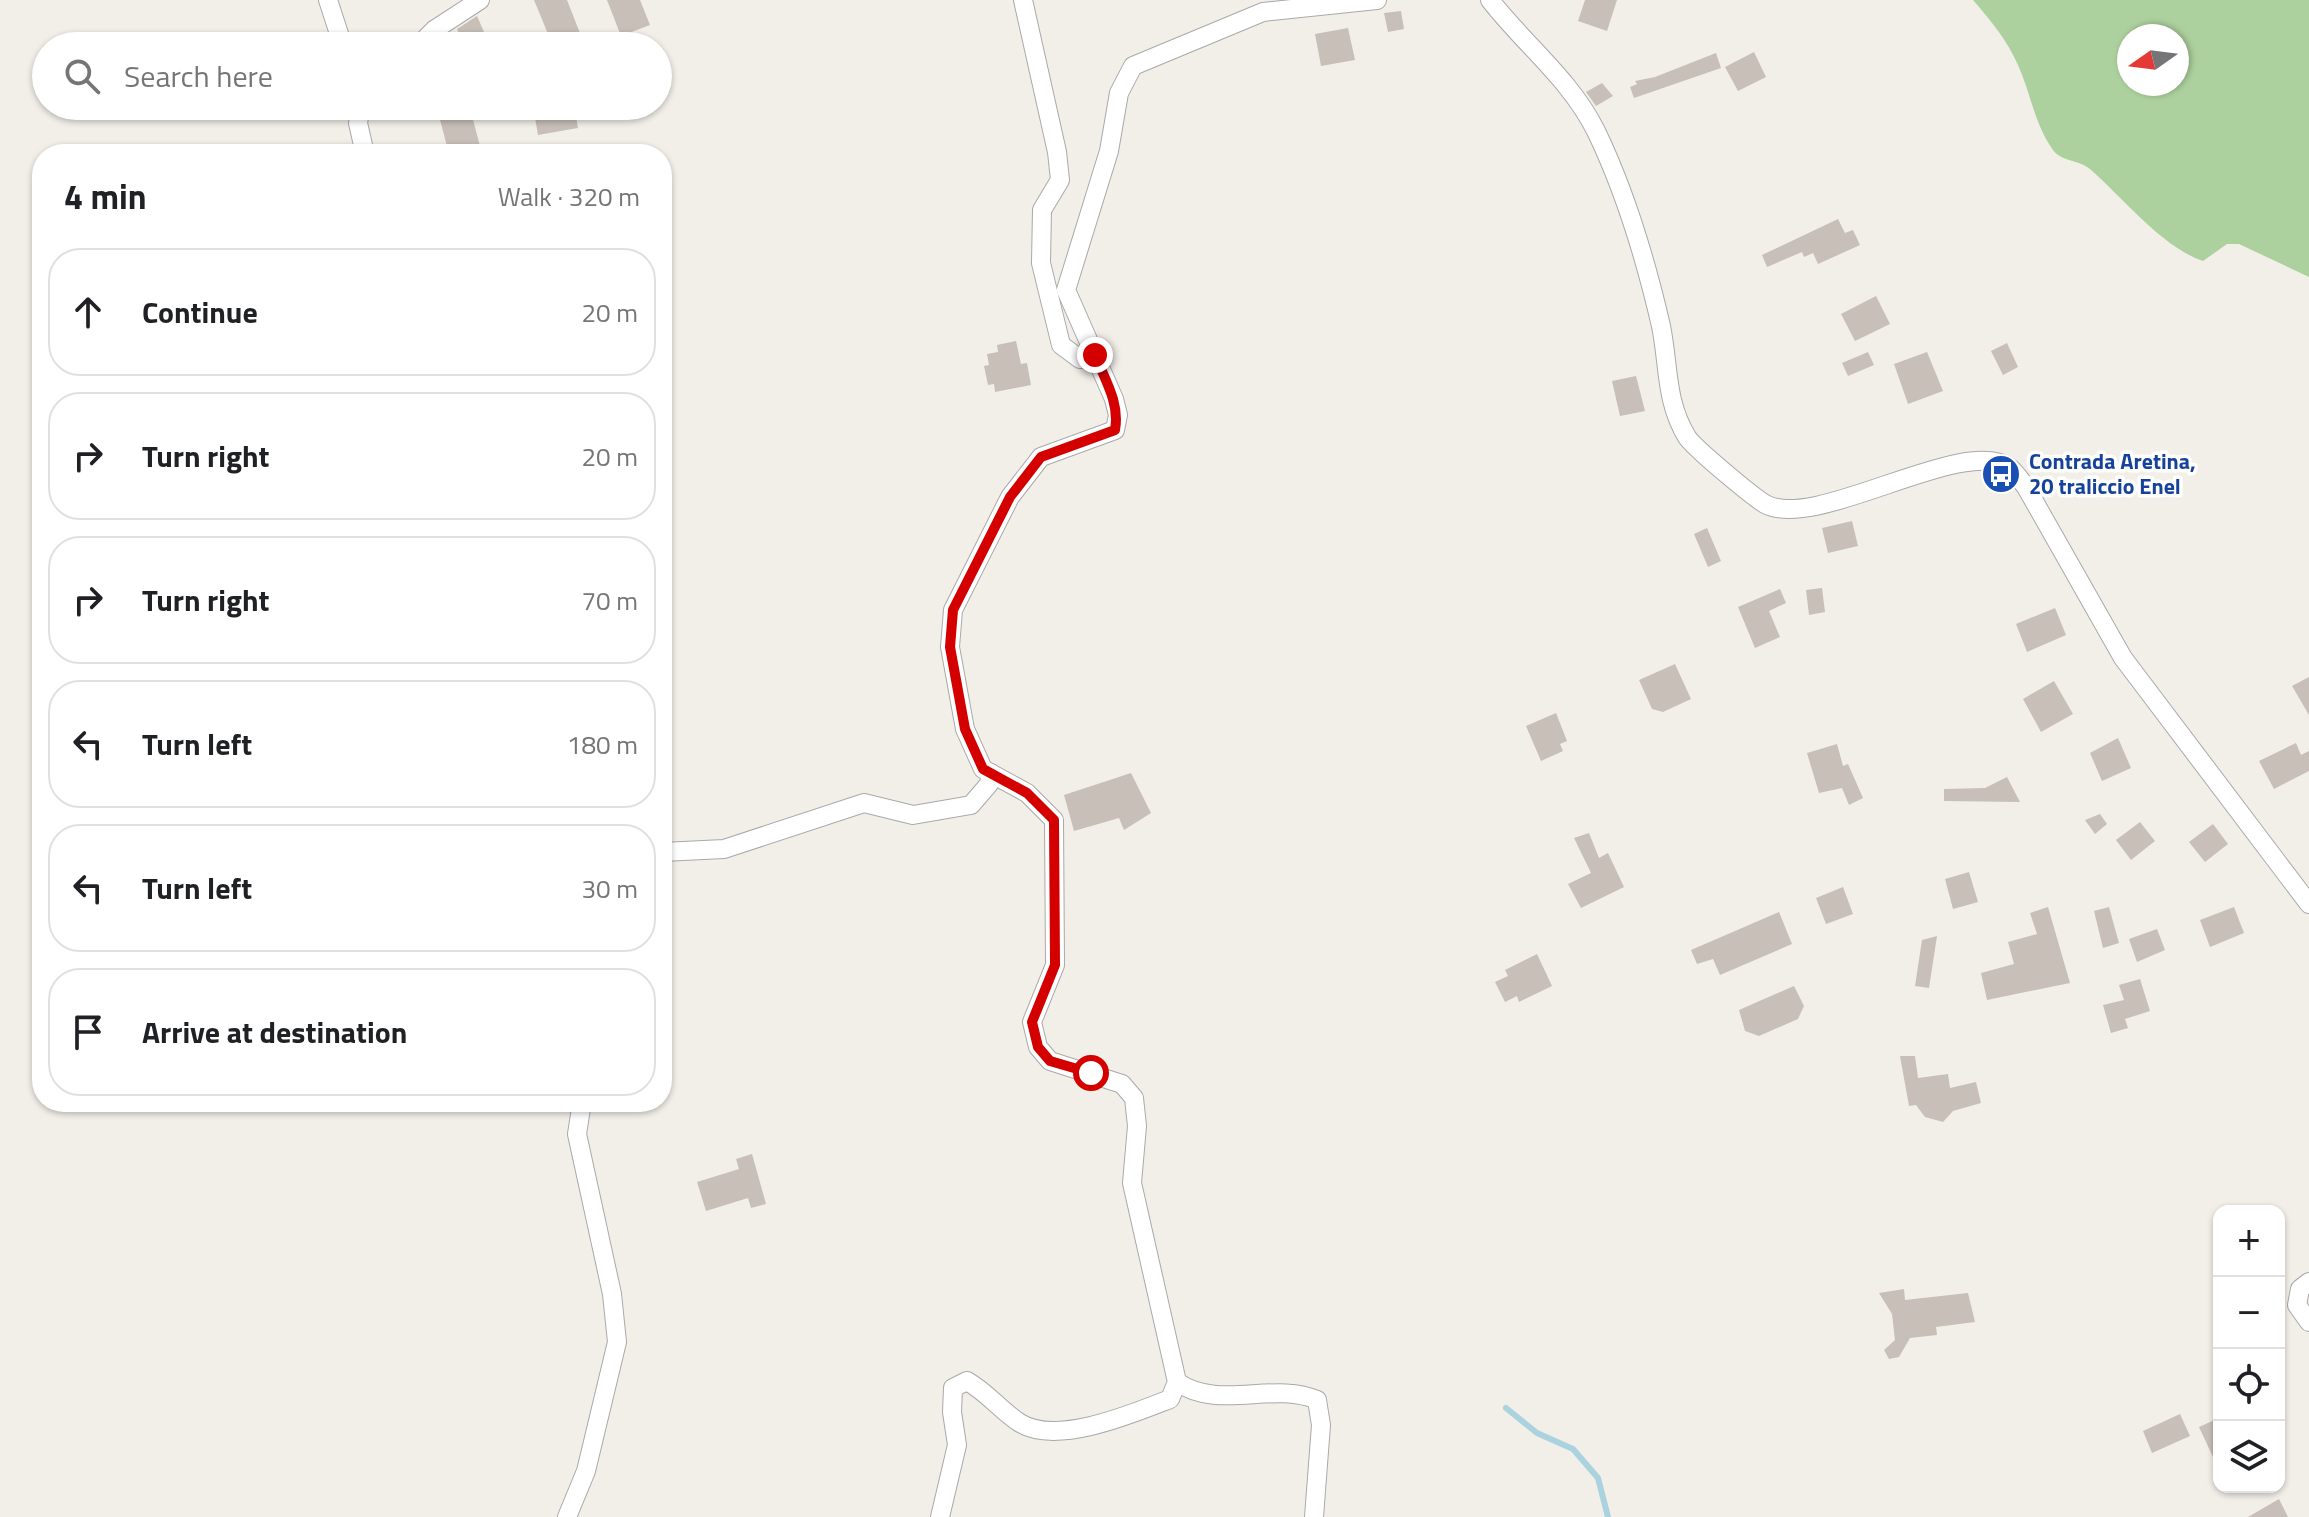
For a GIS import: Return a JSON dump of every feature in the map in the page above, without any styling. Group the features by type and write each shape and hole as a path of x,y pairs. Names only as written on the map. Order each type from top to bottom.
{"street":[{"path":"328,0 338,32"},
{"path":"432,32 480,0"},
{"path":"1023,0 1057,152 1060,180 1042,210 1041,263 1061,345 1080,359 1095,355"},
{"path":"940,1517 957,1445 952,1412 953,1388 967,1381 988,1393 1022,1425 1053,1431 1111,1422 1170,1399 1177,1382 1132,1183 1137,1126 1134,1098 1122,1084 1050,1061 1038,1047 1032,1022 1055,965 1054,820 1027,793 983,769 965,729 950,647 953,610 1010,497 1041,457 1115,430 1118,415 1114,399 1066,290 1102,177 1119,93 1133,66 1263,12 1377,0"},
{"path":"1490,0 1560,76 1595,130 1628,213 1661,328 1673,410 1688,440 1766,505 1795,509 1899,478 1970,463 1993,461 2010,468 2026,487 2123,658 2309,904"},
{"path":"359,120 363,144"},
{"path":"672,852 724,849 864,803 913,815 971,805 989,784 991,773"},
{"path":"567,1517 586,1471 617,1342 612,1294 577,1134 580,1112"},
{"path":"2309,1282 2300,1289 2297,1305 2309,1322"},
{"path":"1177,1382 1190,1391 1226,1396 1300,1393 1317,1400 1321,1425 1314,1517"}],"green space":[{"path":"1973,0 2309,0 2309,277 2239,244 2227,244 2203,261 2188,254 2158,234 2090,169 2056,154 2041,129 2014,56"}],"building":[{"path":"534,0 567,0 580,32 547,32"},
{"path":"607,0 640,0 650,25 632,32 619,32"},
{"path":"1585,0 1617,0 1607,31 1578,21"},
{"path":"1401,11 1404,29 1388,32 1384,13"},
{"path":"477,16 484,32 458,32 457,29"},
{"path":"1348,28 1355,60 1321,66 1315,34"},
{"path":"1754,52 1766,77 1738,91 1725,67"},
{"path":"1716,53 1721,68 1634,98 1630,87 1637,84 1635,81 1655,77"},
{"path":"1602,83 1613,96 1596,106 1586,92"},
{"path":"440,120 473,120 479,144 446,144"},
{"path":"535,120 577,120 578,128 538,135"},
{"path":"1838,219 1845,233 1853,230 1860,245 1818,264 1813,253 1804,257 1802,252 1767,267 1762,255"},
{"path":"1876,296 1890,324 1855,341 1841,314"},
{"path":"1016,341 1021,364 1027,363 1031,385 995,392 994,384 988,385 984,366 989,365 987,354 998,352 997,345"},
{"path":"2007,343 2018,367 2003,375 1991,351"},
{"path":"1868,352 1874,365 1848,376 1842,363"},
{"path":"1927,352 1943,391 1908,404 1894,364"},
{"path":"1636,376 1645,411 1620,416 1612,381"},
{"path":"1852,521 1858,546 1828,553 1822,528"},
{"path":"1707,528 1721,561 1708,567 1694,534"},
{"path":"1822,588 1825,612 1809,615 1806,590"},
{"path":"1780,589 1786,603 1769,611 1780,637 1755,648 1738,607"},
{"path":"2055,608 2066,635 2027,652 2016,624"},
{"path":"1675,664 1691,699 1663,712 1652,709 1639,680"},
{"path":"2309,677 2309,715 2292,686"},
{"path":"2054,681 2073,714 2041,732 2023,699"},
{"path":"1556,713 1567,741 1560,744 1563,751 1541,761 1526,726"},
{"path":"2118,738 2131,768 2102,781 2090,753"},
{"path":"2296,743 2301,755 2309,751 2309,771 2274,789 2259,761"},
{"path":"1837,744 1843,766 1848,764 1863,798 1849,805 1842,788 1819,793 1807,753"},
{"path":"1131,773 1151,813 1124,830 1119,818 1074,831 1064,795"},
{"path":"2007,777 2020,802 1944,801 1944,789 1985,788"},
{"path":"2100,814 2107,824 2095,834 2085,820"},
{"path":"2140,822 2155,841 2131,860 2116,840"},
{"path":"2213,824 2228,844 2205,862 2189,842"},
{"path":"1589,833 1599,858 1608,853 1624,887 1581,908 1568,884 1591,873 1574,838"},
{"path":"1969,872 1978,902 1953,909 1945,879"},
{"path":"1843,887 1853,914 1826,924 1816,898"},
{"path":"2048,907 2070,983 1987,1000 1981,973 2014,964 2008,942 2037,934 2030,913"},
{"path":"2109,907 2119,943 2103,948 2094,911"},
{"path":"2234,907 2244,933 2210,947 2200,920"},
{"path":"1779,912 1792,944 1720,975 1713,959 1697,964 1691,950"},
{"path":"2157,929 2165,950 2137,962 2129,939"},
{"path":"1937,936 1929,988 1915,986 1922,940"},
{"path":"1537,954 1552,986 1519,1002 1517,996 1505,1002 1495,982 1508,976 1505,970"},
{"path":"2140,979 2150,1011 2125,1019 2128,1028 2111,1033 2103,1005 2124,1000 2119,985"},
{"path":"1794,986 1804,1006 1798,1019 1759,1036 1745,1031 1739,1010"},
{"path":"1900,1056 1915,1056 1918,1078 1948,1074 1950,1088 1976,1082 1981,1103 1953,1111 1943,1122 1925,1117 1916,1105 1909,1106"},
{"path":"752,1154 766,1204 751,1208 748,1198 706,1211 697,1182 739,1169 736,1159"},
{"path":"1904,1289 1905,1300 1968,1293 1975,1322 1936,1327 1937,1335 1910,1338 1899,1357 1889,1359 1884,1350 1895,1340 1892,1314 1879,1293"},
{"path":"2180,1414 2190,1436 2152,1453 2143,1431"},
{"path":"2213,1421 2213,1457 2199,1427"},
{"path":"2279,1499 2288,1517 2248,1517"}],"waterway":[{"path":"1506,1408 1537,1433 1573,1449 1598,1478 1608,1517"}],"place":[{"name":"Contrada Aretina, 20 traliccio Enel","path":"2001,474"}],"route":[{"path":"1091,1073 1050,1061 1038,1047 1032,1022 1055,965 1054,820 1027,793 983,769 965,729 950,647 953,610 1010,497 1041,457 1103,437 1115,430 1118,415 1114,399 1095,355"}]}
